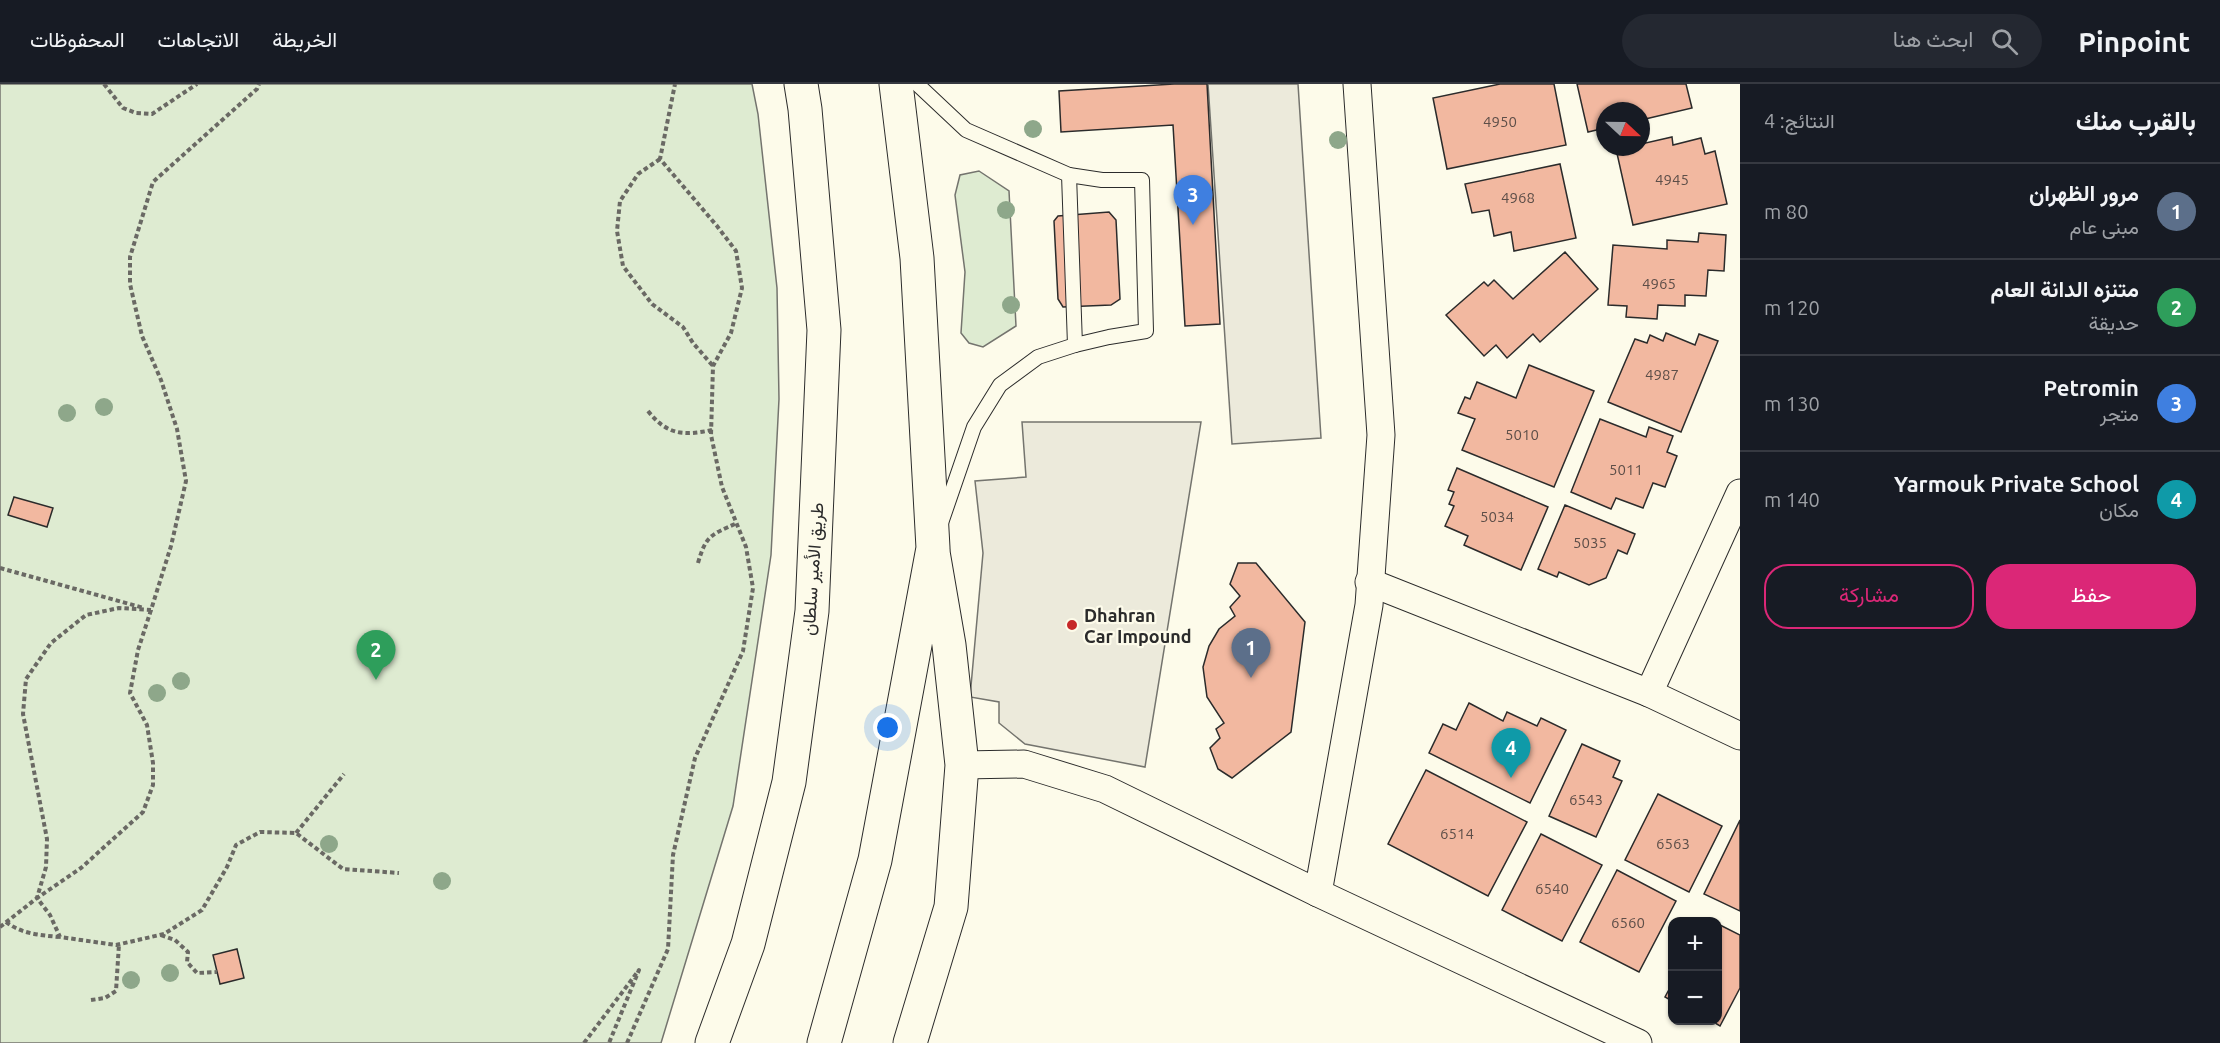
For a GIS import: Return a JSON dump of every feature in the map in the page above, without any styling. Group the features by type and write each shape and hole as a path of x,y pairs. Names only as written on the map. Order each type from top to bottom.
{"main road":[{"name":"طريق الأمير سلطان","path":"712,1043 748,944 789,782 812,612 824,330 801,84"},
{"path":"896,84 917,258 933,548 949,645 962,765 951,907 910,1043"},
{"path":"824,1043 875,860 933,548"}],"street":[{"path":"1318,893 1369,605 1381,435 1357,84"},
{"path":"1649,693 1740,493"},
{"path":"1369,582 1649,693 1740,736"},
{"path":"962,765 1024,764 1105,789 1318,893 1638,1043"}],"lane":[{"path":"917,84 966,130 1069,175 1102,180 1142,180 1146,332 1108,336 1038,357 1000,384 974,428 933,548"},
{"path":"1069,175 1075,345"}],"path":[{"path":"104,84 123,108 136,114 152,114 197,84"},
{"path":"0,927 81,868 143,812 153,785 153,763 147,725 130,693 138,650 171,546 186,481 177,429 161,380 142,336 130,284 130,257 153,182 257,89 258,84"},
{"path":"675,84 660,159 638,174 620,201 617,231 623,266 652,304 683,327 693,343 713,366"},
{"path":"627,1043 668,949 673,855 695,758 743,651 753,588 746,547 722,487 712,430 713,366 731,333 742,288 736,251 660,159"},
{"path":"648,411 657,423 671,430 689,434 712,430"},
{"path":"698,563 704,544 712,535 737,523"},
{"path":"0,568 151,610"},
{"path":"37,898 46,867 47,839 23,714 26,679 51,643 86,615 119,608 151,610"},
{"path":"296,833 344,774"},
{"path":"6,922 17,930 31,934 119,944 160,934 202,910 236,844 260,832 296,833 343,869 399,873"},
{"path":"37,898 50,915 60,937"},
{"path":"160,934 176,940 188,952 188,962 197,973 217,972"},
{"path":"91,1000 105,998 116,991 119,944"},
{"path":"584,1043 639,970 609,1043"}],"green space":[{"path":"0,84 752,84 758,114 777,288 779,399 771,555 733,806 661,1043 0,1043"},
{"path":"979,171 1009,191 1016,326 983,347 969,343 961,333 965,272 955,195 960,175"}],"shaded area":[{"path":"1208,84 1298,84 1321,438 1232,444"},
{"name":"Dhahran Car Impound","path":"1022,422 1201,422 1145,767 1025,744 999,723 999,702 970,697 983,553 975,481 1026,477"}],"building":[{"path":"1207,84 1220,324 1185,326 1173,125 1061,132 1059,91"},
{"path":"1500,84 1554,84 1566,145 1447,169 1433,98"},
{"path":"1577,84 1686,84 1692,108 1650,118 1650,102 1596,102 1596,130 1588,132"},
{"path":"1672,137 1673,145 1701,138 1705,154 1715,151 1727,204 1633,225 1618,156 1650,156 1650,142"},
{"path":"1560,164 1576,238 1514,251 1511,232 1494,236 1489,210 1472,213 1465,184"},
{"path":"1109,212 1116,220 1120,299 1111,305 1063,307 1058,299 1054,221 1058,216"},
{"path":"1699,233 1726,235 1724,271 1708,270 1706,296 1685,295 1685,306 1658,305 1657,319 1626,317 1627,306 1608,305 1613,245 1667,249 1667,240 1698,242"},
{"path":"1565,252 1598,289 1540,342 1533,334 1507,358 1496,345 1484,356 1446,315 1484,282 1488,286 1494,280 1513,299"},
{"path":"1666,333 1695,345 1699,334 1718,341 1681,432 1608,402 1635,339 1647,343 1650,335 1663,341"},
{"path":"1529,365 1594,391 1554,487 1462,450 1475,419 1458,413 1465,397 1470,399 1477,382 1516,398"},
{"path":"1600,419 1646,437 1649,427 1673,436 1667,452 1677,456 1665,487 1653,483 1643,508 1616,498 1611,509 1571,492"},
{"path":"1457,468 1548,507 1521,570 1464,545 1468,536 1445,526 1454,506 1449,504 1454,492 1448,490"},
{"path":"14,497 53,508 47,527 8,515"},
{"path":"1565,505 1635,534 1627,554 1618,550 1606,578 1589,585 1559,572 1557,577 1538,569"},
{"path":"1238,563 1256,563 1305,622 1291,732 1232,778 1218,769 1210,748 1220,738 1216,729 1224,723 1207,697 1203,667 1209,646 1219,629 1235,616 1230,607 1240,596 1230,584"},
{"path":"1469,703 1503,721 1507,712 1537,726 1541,718 1566,730 1530,803 1429,753 1443,724 1456,730"},
{"path":"1582,744 1620,761 1613,777 1622,781 1596,837 1549,816"},
{"path":"1426,770 1527,822 1488,896 1388,844"},
{"path":"1658,794 1722,826 1689,892 1625,860"},
{"path":"1740,820 1740,911 1704,894"},
{"path":"1541,834 1602,865 1562,941 1502,910"},
{"path":"1617,870 1676,901 1639,972 1580,942"},
{"path":"1722,926 1740,935 1740,988 1722,1022"},
{"path":"237,949 244,978 220,984 213,955"}],"place":[{"name":"Petromin","path":"1193,225"},
{"name":"Dhahran Car Impound","path":"1072,625"},
{"name":"مرور الظهران","path":"1251,678"},
{"name":"متنزه الدانة العام","path":"376,680"},
{"name":"Yarmouk Private School","path":"1511,778"}]}
